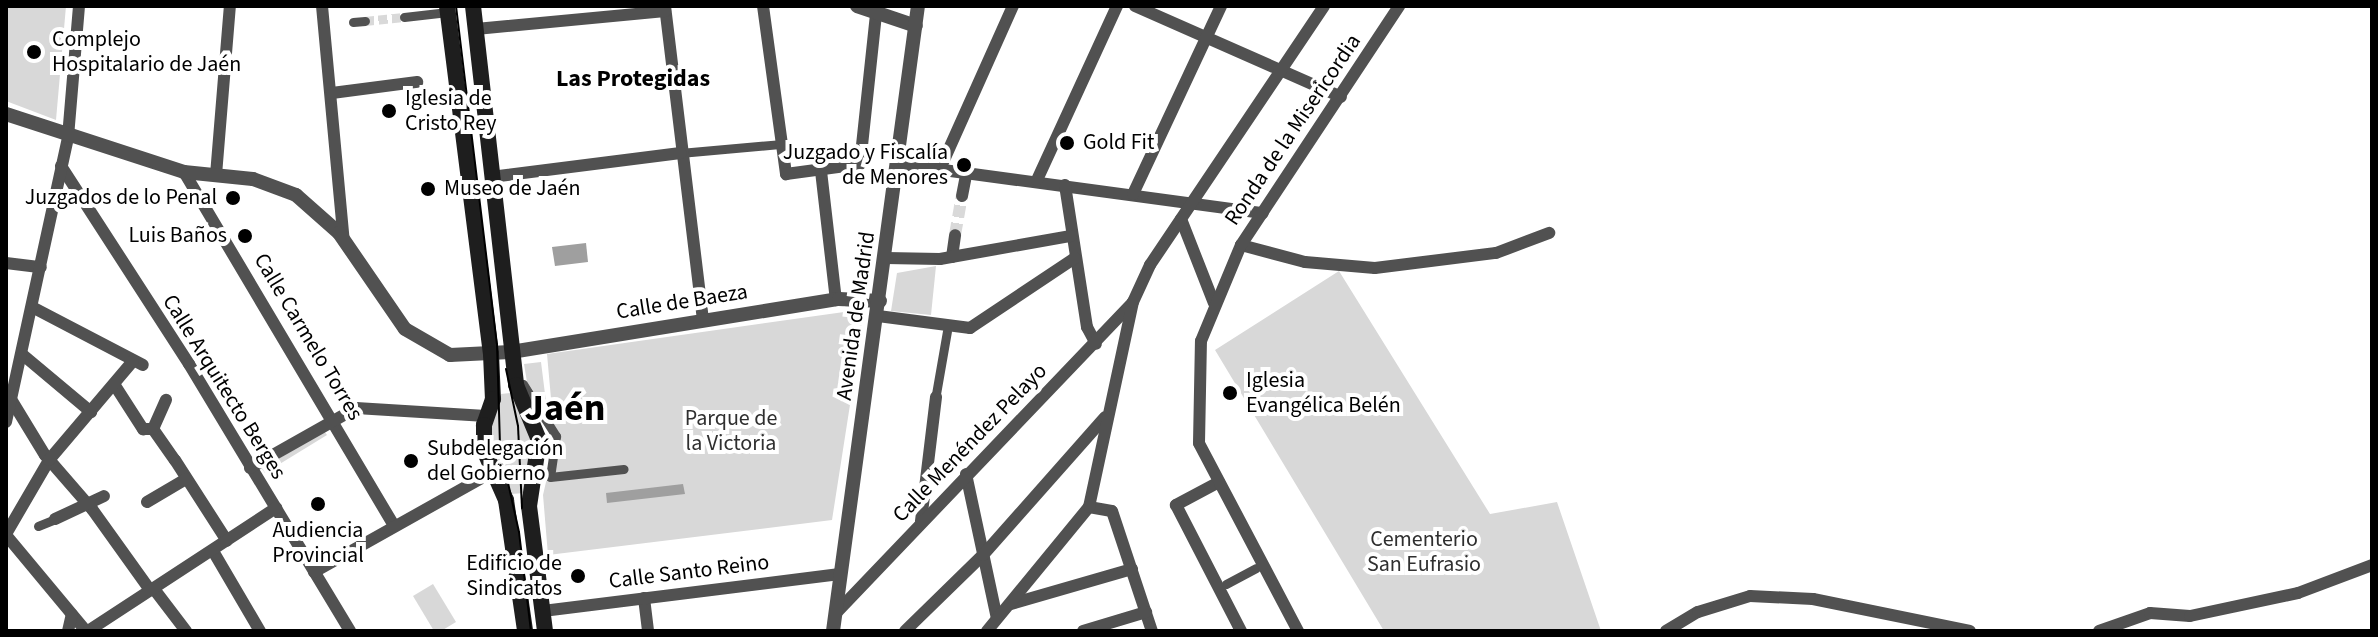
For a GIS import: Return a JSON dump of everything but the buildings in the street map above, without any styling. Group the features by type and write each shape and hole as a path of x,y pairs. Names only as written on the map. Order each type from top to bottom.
{"main road":[{"path":"473,6 511,352 539,440 531,484 531,530 545,631"},
{"path":"448,9 491,354 493,399 486,416 484,450 492,472 503,487 525,631"}],"street":[{"path":"6,422 68,137 79,6"},
{"path":"216,175 230,6"},
{"path":"322,6 344,241"},
{"path":"763,6 786,174 857,167 876,14"},
{"path":"857,6 916,26"},
{"name":"Avenida de Madrid","path":"833,631 899,164 918,6"},
{"path":"940,169 1013,6"},
{"path":"1037,180 1117,6"},
{"path":"1135,6 1341,97"},
{"path":"1133,194 1221,6"},
{"path":"987,631 1089,507 1133,302 1181,219 1324,6"},
{"name":"Ronda de la Misericordia","path":"1298,631 1199,443 1201,341 1214,303 1241,245 1399,6"},
{"path":"476,29 665,8 680,153 703,320"},
{"path":"404,17 448,9"},
{"path":"353,22 365,21"},
{"path":"332,93 417,82"},
{"name":"Calle de Baeza","path":"6,114 68,137 184,172 276,185 296,195 344,241 414,337 450,355 511,352 836,300 879,309"},
{"path":"491,177 680,153 780,144"},
{"path":"899,164 1037,180 1263,213"},
{"name":"Calle Arquitecto Berges","path":"61,166 350,631"},
{"path":"821,171 836,300"},
{"path":"962,196 967,171"},
{"name":"Calle Carmelo Torres","path":"184,172 334,419 394,525"},
{"path":"1065,185 1087,327 1096,344"},
{"path":"1181,219 1214,303"},
{"path":"1241,245 1305,262 1375,268 1496,253 1549,233"},
{"path":"952,257 955,235"},
{"path":"886,258 952,257 1071,236"},
{"path":"879,309 970,328 1075,258"},
{"path":"6,263 41,267"},
{"path":"1204,279 1225,278"},
{"name":"Calle Menéndez Pelayo","path":"836,613 1133,302"},
{"path":"32,307 138,363 114,384 49,460 6,535 87,631 276,508"},
{"path":"921,523 947,331"},
{"path":"23,355 91,412"},
{"path":"114,384 143,429 153,429"},
{"path":"521,391 556,436 550,477 624,469"},
{"path":"153,429 166,400"},
{"path":"12,401 49,460 88,504 186,631"},
{"path":"250,468 334,419 372,406 486,416"},
{"path":"905,631 983,555 1108,415"},
{"path":"153,429 227,541"},
{"path":"314,572 492,472"},
{"path":"966,474 997,618"},
{"path":"147,502 186,479"},
{"path":"1219,482 1176,505 1241,631"},
{"path":"38,526 104,496"},
{"path":"944,497 971,500"},
{"path":"1089,507 1112,511 1152,631"},
{"path":"213,551 260,631"},
{"path":"2099,631 2150,613 2190,616 2298,593 2372,565"},
{"path":"1226,584 1256,568"},
{"path":"1011,604 1132,569"},
{"name":"Calle Santo Reino","path":"543,611 840,574"},
{"path":"1666,631 1698,612 1750,596 1813,599 1970,631"},
{"path":"644,598 648,631"},
{"path":"1083,631 1146,612"},
{"path":"68,631 72,614"}],"green space":[{"name":"Complejo Hospitalario de Jaén","path":"6,6 66,6 56,120 6,101"},
{"path":"936,266 931,315 891,311 897,273"},
{"name":"Cementerio San Eufrasio","path":"1339,271 1490,514 1557,502 1601,631 1384,631 1215,350"},
{"name":"Parque de la Victoria","path":"844,312 859,318 862,328 832,520 548,555 543,495 555,443 547,354"},
{"path":"541,362 547,410 527,382 524,364"},
{"path":"511,393 533,430 525,493 511,494 495,469 488,436 501,394"},
{"path":"324,431 327,435 265,473 262,469"},
{"path":"433,584 456,622 441,631 434,631 413,596"}],"shaded area":[{"path":"586,243 588,262 555,266 552,247"},
{"path":"683,484 685,494 607,503 606,493"}],"tunnel":[{"path":"365,21 404,17"},
{"path":"955,235 962,196"}],"tram line":[{"path":"456,6 497,344 500,447 519,532 531,631"},
{"path":"506,369 518,426 522,508"}],"place":[{"name":"Complejo Hospitalario de Jaén","path":"34,52"},
{"name":"Iglesia de Cristo Rey","path":"389,111"},
{"name":"Gold Fit","path":"1067,143"},
{"name":"Juzgado y Fiscalía de Menores","path":"964,165"},
{"name":"Museo de Jaén","path":"428,189"},
{"name":"Juzgados de lo Penal","path":"233,198"},
{"name":"Luis Baños","path":"245,236"},
{"name":"Iglesia Evangélica Belén","path":"1230,393"},
{"name":"Subdelegación del Gobierno","path":"411,461"},
{"name":"Audiencia Provincial","path":"318,504"},
{"name":"Edificio de Sindicatos","path":"578,576"}],"district":[{"name":"Las Protegidas","path":"633,79"},
{"name":"Jaén","path":"565,409"}]}
